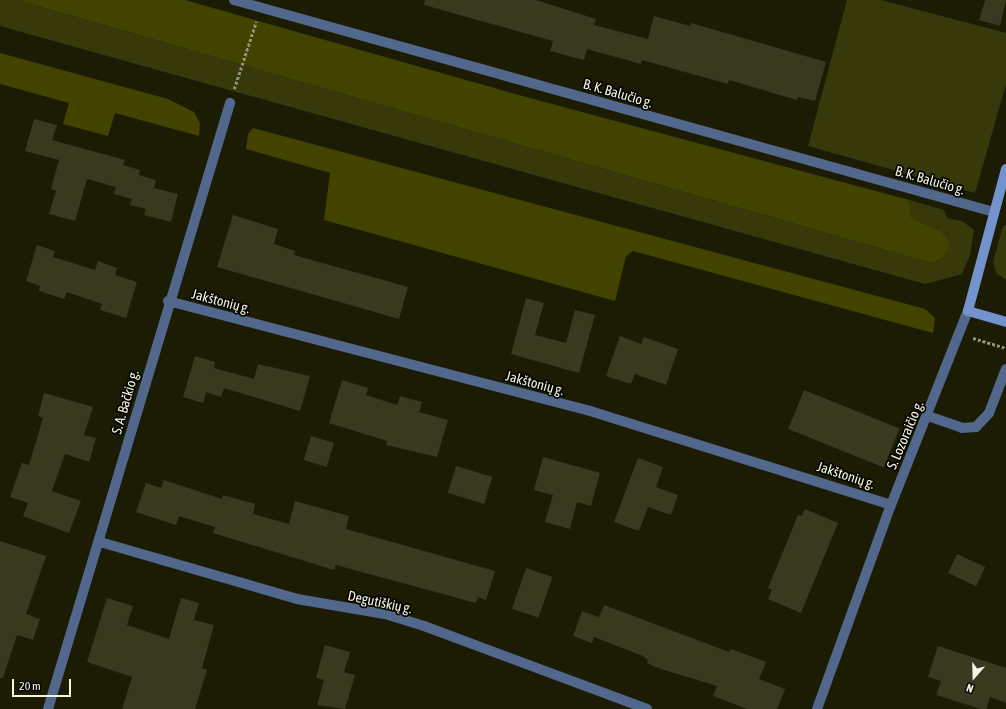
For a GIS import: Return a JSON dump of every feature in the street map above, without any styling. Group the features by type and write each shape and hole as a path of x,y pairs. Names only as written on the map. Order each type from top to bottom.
{"street":[{"name":"B. K. Balučio g.","path":"234,0 262,4 994,212"},
{"name":"S. A. Bačkio g.","path":"48,709 100,542 168,301 230,103"},
{"name":"S. Lozoraičio g.","path":"817,709 891,505 961,335 1006,168"},
{"name":"Jakštonių g.","path":"168,301 590,412 891,505"},
{"path":"968,311 1006,322"},
{"path":"928,416 962,428 976,427 989,413 1006,369"},
{"name":"Degutiškių g.","path":"100,542 297,599 384,614 424,626 647,709"}],"path":[{"path":"230,103 262,4"},
{"path":"961,335 1006,348"}],"shaded area":[{"path":"0,0 17,0 931,263 943,258 940,231 911,218 909,200 944,210 947,218 962,221 974,230 970,255 962,274 925,284 0,26"},
{"path":"17,0 185,0 515,94 909,200 911,218 940,231 950,243 943,258 931,263"},
{"path":"847,0 881,0 1006,33 1006,84 975,193 808,146"},
{"path":"0,53 168,99 194,112 200,123 199,136 115,113 108,136 63,124 69,103 0,84"},
{"path":"253,128 925,309 935,318 933,333 633,251 626,256 615,301 324,220 330,173 246,149 248,134"},
{"path":"1006,225 1006,280 996,273 993,262 1003,226"}],"building":[{"path":"425,0 536,0 596,19 594,25 648,39 654,16 690,26 691,23 826,62 815,101 798,97 797,100 729,80 728,84 642,60 641,64 587,49 584,60 550,51 553,41 424,5"},
{"path":"985,0 1006,0 1000,26 979,20"},
{"path":"34,119 57,125 52,140 125,160 123,165 140,170 139,175 156,180 154,188 178,194 171,222 144,215 146,209 130,205 132,199 114,194 116,187 87,179 75,221 49,214 56,191 51,189 59,160 25,151"},
{"path":"233,215 278,229 274,244 295,251 294,255 408,287 399,319 217,267"},
{"path":"37,245 55,251 53,257 95,270 98,261 117,268 115,275 137,282 126,318 100,310 102,304 67,292 64,299 39,291 40,286 26,281"},
{"path":"526,298 544,303 535,335 566,343 575,310 595,315 579,373 511,354"},
{"path":"620,336 641,344 644,337 678,349 666,385 635,374 631,384 606,376"},
{"path":"195,356 215,362 214,368 254,379 258,364 310,376 300,411 224,388 221,397 206,392 203,403 183,397"},
{"path":"342,380 368,388 366,395 397,405 400,396 422,402 419,412 448,420 437,457 386,445 387,441 329,423"},
{"path":"804,390 899,429 884,468 788,429"},
{"path":"44,393 93,407 84,435 96,438 89,462 65,454 52,491 81,501 69,533 23,516 28,503 10,497 22,463 29,465 43,418 38,416"},
{"path":"311,436 334,443 327,467 304,460"},
{"path":"543,457 600,473 591,506 577,502 570,529 545,522 553,495 534,490"},
{"path":"638,458 663,467 656,487 678,495 671,515 648,507 639,531 614,522"},
{"path":"456,466 492,477 484,504 448,493"},
{"path":"164,480 222,499 223,495 255,504 253,514 289,524 295,501 349,516 346,529 495,571 486,600 478,597 476,603 336,565 334,570 213,533 215,527 179,516 176,525 136,512 146,483 161,488"},
{"path":"805,509 838,523 801,613 768,599 772,590 768,588 798,515 802,516"},
{"path":"0,541 46,556 26,614 40,619 33,640 17,635 3,678 0,678"},
{"path":"957,554 985,567 976,586 948,573"},
{"path":"526,568 552,577 538,618 512,609"},
{"path":"107,598 133,606 127,625 169,639 181,598 199,603 194,620 214,625 202,668 207,670 195,709 122,709 132,677 87,662"},
{"path":"604,605 729,652 731,649 766,662 759,679 785,689 777,709 747,709 713,696 717,686 658,668 647,663 648,660 643,656 594,637 592,643 573,636 582,611 599,617"},
{"path":"325,645 350,652 344,672 355,675 345,709 317,705 324,680 316,678"},
{"path":"938,646 1006,668 1006,703 990,697 986,709 981,709 936,695 941,681 928,677"}]}
